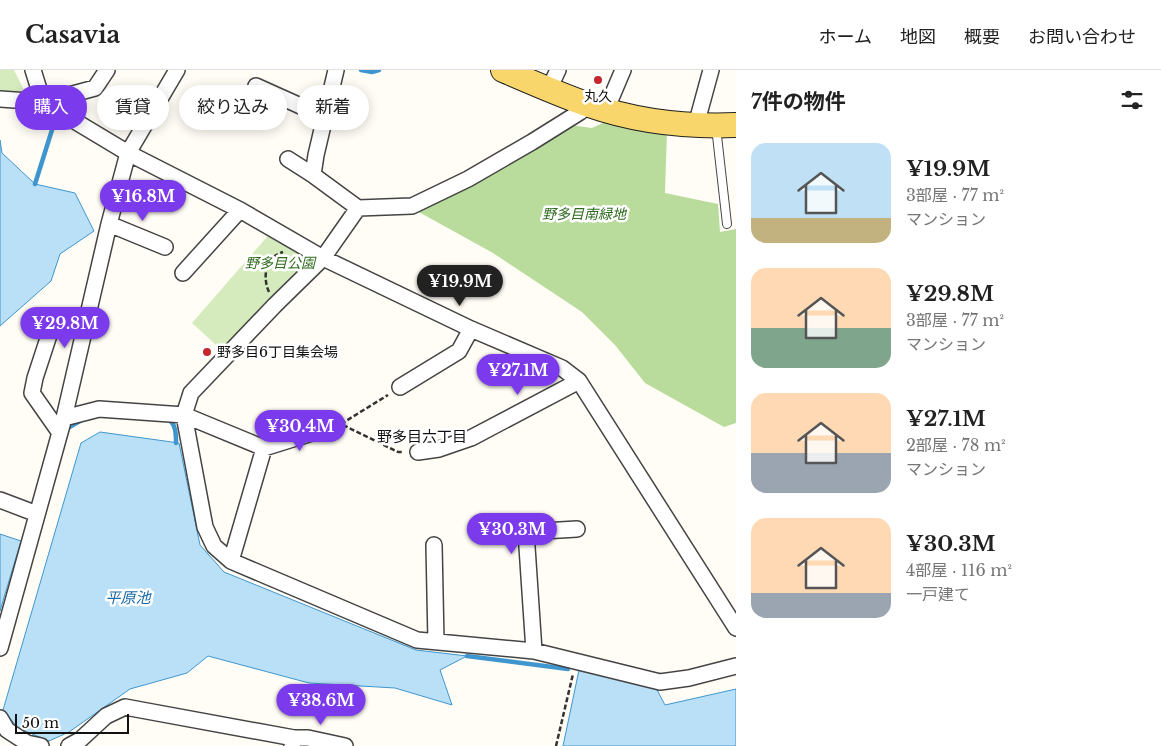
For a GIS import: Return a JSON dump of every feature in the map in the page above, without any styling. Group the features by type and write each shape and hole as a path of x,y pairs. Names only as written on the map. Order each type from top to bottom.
{"main road":[{"path":"503,70 553,80 597,107 652,120 716,125"}],"street":[{"path":"33,70 37,85"},
{"path":"87,90 95,88 107,70"},
{"path":"0,648 64,418 109,224 128,153 177,70"},
{"path":"332,85 336,70"},
{"path":"288,159 358,208 412,206 468,179 580,112 597,107 624,70"},
{"path":"710,70 716,125"},
{"path":"0,98 15,99"},
{"path":"87,128 128,153 240,210 323,258 471,329 562,368 579,381 736,628"},
{"path":"313,175 322,130"},
{"path":"358,208 323,258 275,305 191,394 184,415 205,526 214,546 231,561 417,640 534,651 660,682 689,678 736,666"},
{"path":"183,273 240,210"},
{"path":"109,224 165,247"},
{"path":"52,323 32,393 60,433"},
{"path":"396,390 459,350 471,329"},
{"path":"418,452 439,449 471,438 579,381"},
{"path":"64,418 99,409 184,415 264,448 328,428"},
{"path":"231,561 264,448"},
{"path":"0,500 37,514"},
{"path":"534,651 526,532 577,529"},
{"path":"434,546 436,642"},
{"path":"68,746 80,740 106,716 125,707 293,742 308,738 345,746"},
{"path":"0,718 7,730 27,742 41,746"}],"lane":[{"path":"716,125 727,224"}],"path":[{"path":"275,305 267,289 265,273 273,257 287,250 293,240"},
{"path":"396,390 341,424 398,452 418,452"},
{"path":"556,746 576,661"}],"green space":[{"path":"0,70 14,70 22,85 15,85 15,100 0,99"},
{"name":"野多目南緑地","path":"607,121 667,131 665,193 718,204 720,232 736,229 736,423 724,427 645,383 615,345 582,312 493,253 417,211 571,125 592,128"},
{"name":"野多目公園","path":"273,230 323,258 227,355 192,323"}],"water":[{"path":"0,140 2,153 35,184 75,193 94,231 60,254 51,281 0,326"},
{"name":"平原池","path":"100,432 179,443 200,545 224,572 416,650 467,656 440,670 452,705 395,688 309,683 208,656 187,673 130,689 69,732 49,741 18,728 3,710 81,443"},
{"path":"0,534 21,541 0,611"},
{"path":"579,670 656,688 665,705 736,689 736,746 563,746"}],"waterway":[{"path":"361,70 372,72 379,70"},
{"path":"35,184 52,130"},
{"path":"168,419 174,426 176,443"},
{"path":"66,429 80,421"},
{"path":"467,656 568,669"}],"place":[{"name":"丸久","path":"598,80"},
{"name":"野多目6丁目集会場","path":"207,352"}],"district":[{"name":"野多目六丁目","path":"422,437"}]}
